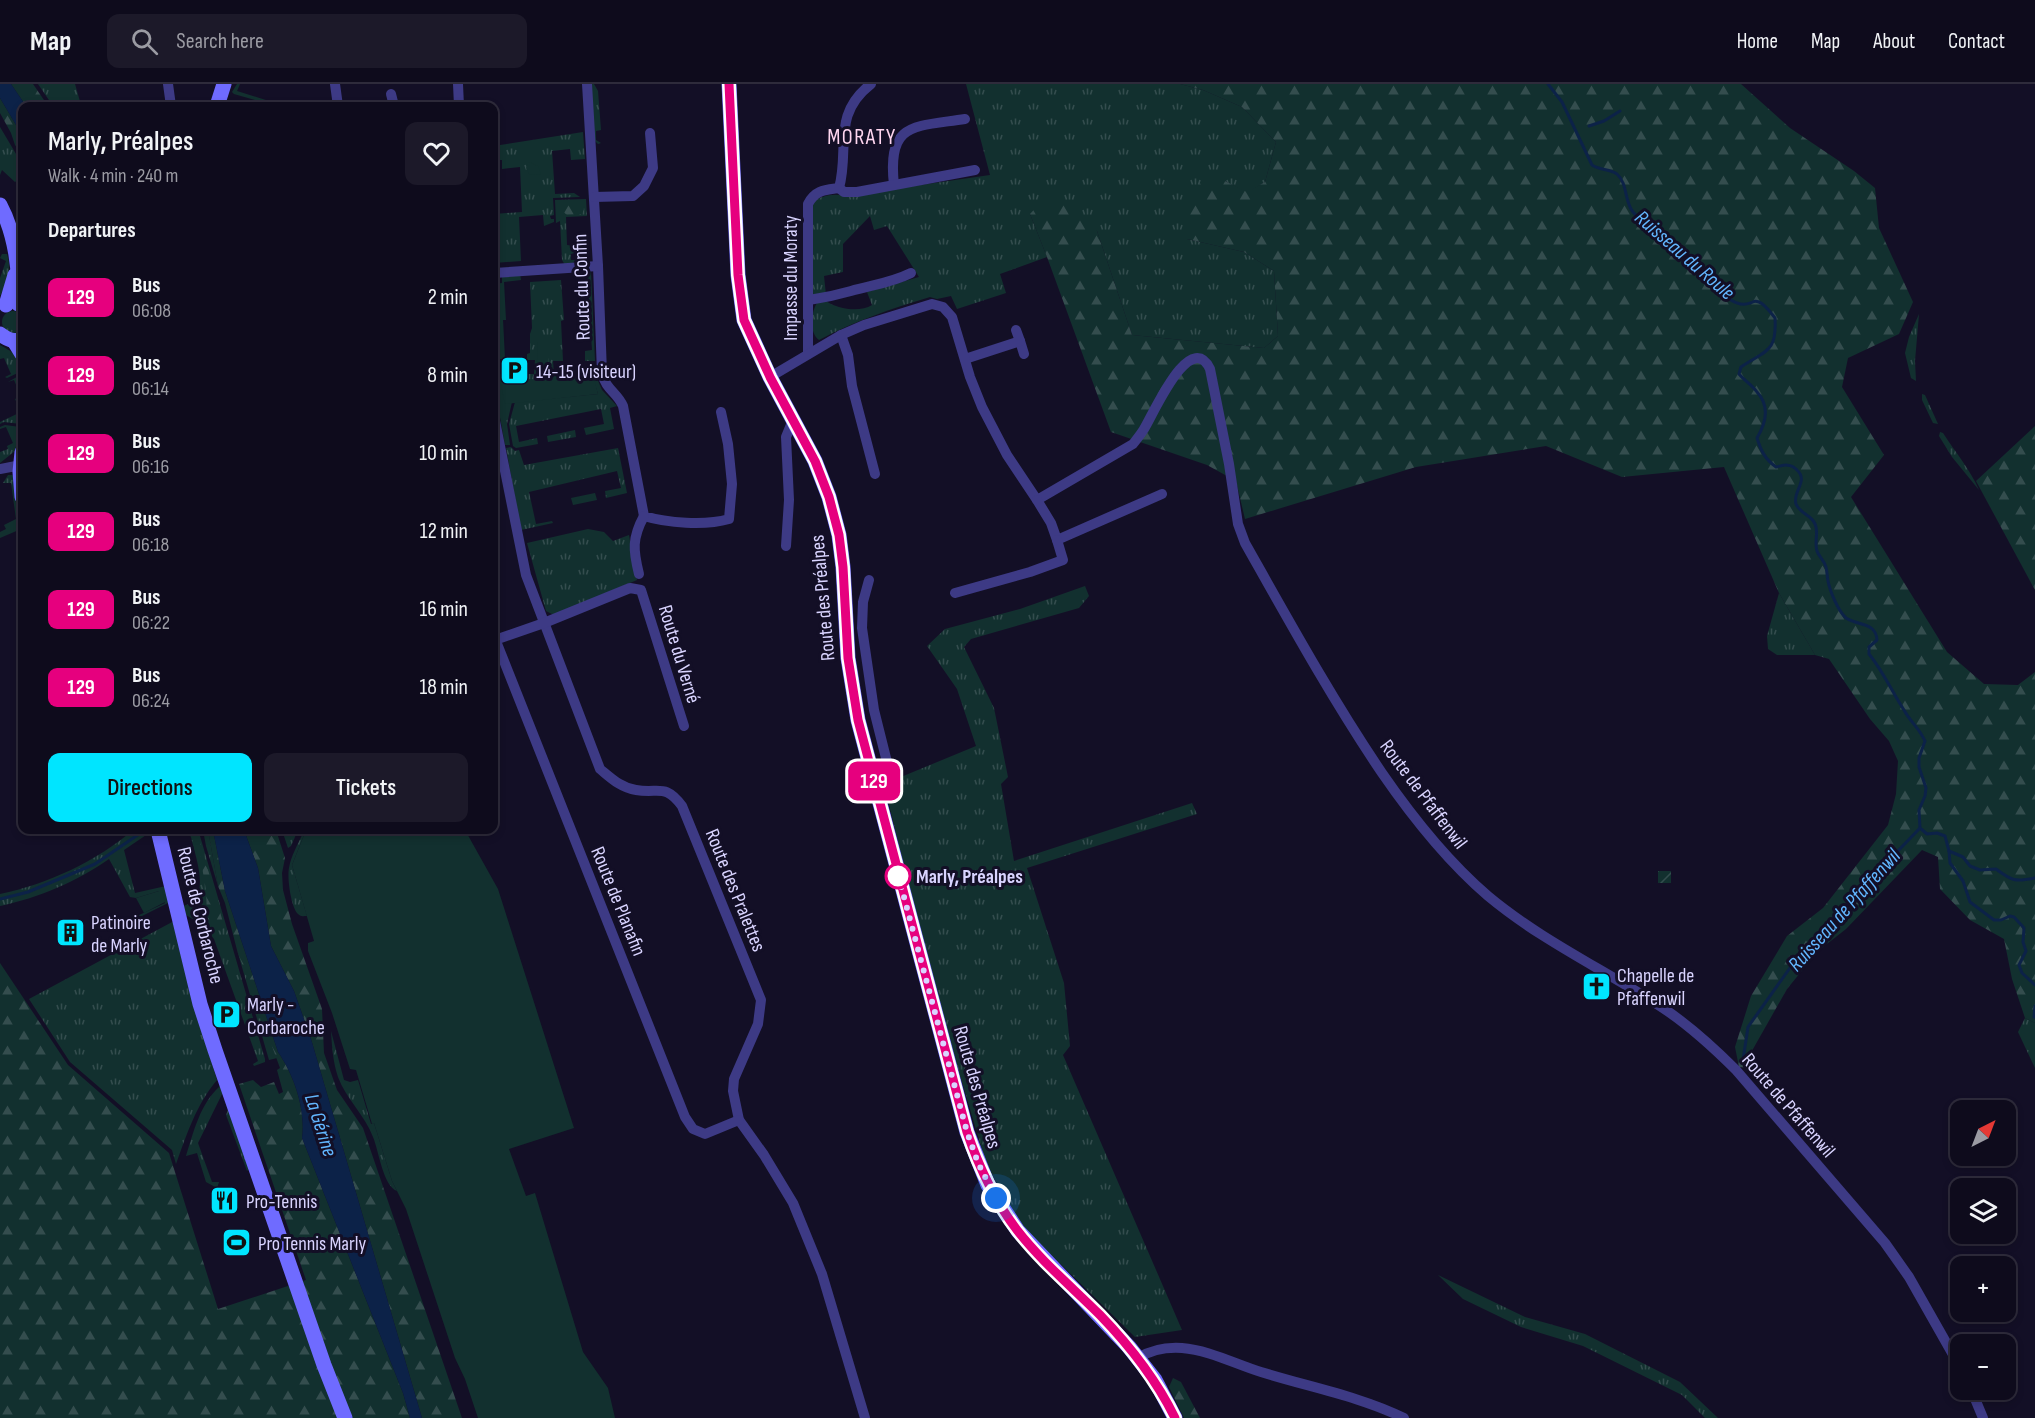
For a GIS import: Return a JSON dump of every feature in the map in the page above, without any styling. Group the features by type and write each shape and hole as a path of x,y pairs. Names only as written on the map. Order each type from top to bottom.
{"main road":[{"path":"218,102 224,84"},
{"name":"Route des Préalpes","path":"729,84 738,275 744,320 770,377 815,461 829,497 839,535 848,658 858,720 959,1105 978,1163 1004,1211 1018,1231 1118,1334 1162,1392 1175,1418"},
{"path":"0,205 6,216 14,243 18,285"},
{"path":"0,334 18,343"},
{"name":"Route de Corbaroche","path":"159,834 200,1004 320,1354 345,1418"}],"street":[{"path":"168,84 170,102"},
{"path":"335,84 337,102"},
{"path":"458,84 459,102"},
{"name":"Route du Confin","path":"586,84 598,266 602,373 608,388 624,406 644,516 636,531 634,552 639,574"},
{"path":"839,188 842,180 844,129 847,114 856,97 871,84"},
{"path":"391,94 393,102"},
{"path":"894,185 892,154 898,139 909,130 921,126 965,119"},
{"path":"594,197 633,196 644,186 653,168 650,133"},
{"name":"Impasse du Moraty","path":"808,354 808,204 812,195 818,191 839,188 844,192 857,192 975,170"},
{"path":"498,273 598,266"},
{"path":"809,300 835,297 887,284 911,273"},
{"path":"770,377 841,335 864,325 932,304 943,307 952,317 987,417 1007,455 1048,518 1063,560 954,594"},
{"path":"1016,330 1024,354"},
{"path":"841,335 848,356 852,387 874,474"},
{"path":"965,359 1020,341"},
{"name":"Route de Pfaffenwil","path":"1037,500 1133,444 1175,374 1188,361 1196,358 1208,365 1229,464 1238,524 1245,543 1357,735 1405,805 1435,844 1489,897 1580,959 1664,1008 1715,1049 1736,1070 1885,1243 1909,1277 1950,1349"},
{"path":"644,516 659,520 694,522 716,522 729,519 732,484 728,444 721,412"},
{"name":"Route des Préalpes","path":"786,546 789,500 786,437 793,420"},
{"name":"Route des Pralettes","path":"498,436 523,564 600,769 617,784 636,790 661,790 674,795 681,806 761,1000 758,1024 734,1079 733,1091 739,1120 764,1155 793,1203 822,1274 865,1418"},
{"path":"0,470 18,461"},
{"path":"1057,540 1162,494"},
{"name":"Route des Préalpes","path":"869,580 863,602 862,628 874,710 889,770 873,778"},
{"name":"Route du Verné","path":"544,623 630,588 641,590 684,726"},
{"name":"Route de Planafin","path":"498,637 544,623"},
{"name":"Route de Planafin","path":"498,648 685,1117 693,1129 705,1134 739,1120"},
{"path":"1138,1358 1168,1348 1192,1349 1348,1396 1404,1418"},
{"path":"1976,1400 1983,1418"}],"green space":[{"path":"11,84 33,84 45,102 23,102"},
{"path":"38,84 75,84 80,102 50,102"},
{"path":"237,84 240,84 237,91 272,102 254,102 255,100 232,92"},
{"path":"590,84 594,84 598,91 601,130 596,131 596,140 601,143 598,144 595,141"},
{"path":"966,84 1180,84 1203,90 1242,107 1276,142 1265,182 1247,193 1225,181 1187,239 1244,252 1274,271 1278,336 1264,348 1132,335 1097,231 1030,214 1047,257 1000,274 1006,293 957,309 951,296 937,299 930,297 859,321 819,340 814,333 812,322 817,303 826,301 849,309 861,309 872,305 867,292 919,277 887,226 874,230 870,216 843,244 843,272 824,276 826,295 813,295 812,203 827,196 844,196 990,175"},
{"path":"1180,84 1741,84 1790,128 1875,188 1879,228 1913,302 1899,334 1848,358 1842,387 1884,455 1851,497 1947,652 1984,684 2018,685 2035,672 2035,1023 2025,1018 2012,979 2004,939 1970,920 1940,889 1938,857 1922,850 1846,929 1818,951 1787,989 1753,1049 1751,1068 1739,1067 1735,1047 1751,996 1787,936 1823,908 1888,825 1896,794 1898,761 1889,741 1870,719 1829,659 1815,655 1779,593 1724,467 1622,477 1546,446 1416,467 1245,519 1236,481 1207,465 1111,432 1030,214 1043,200 1068,206 1097,231 1132,335 1264,348 1278,336 1274,271 1244,252 1187,239 1183,213 1189,195 1202,181 1225,181 1247,192 1265,182 1276,142 1242,107 1203,90"},
{"path":"0,98 18,128 18,149 15,145 0,113"},
{"path":"138,100 139,102 115,102"},
{"path":"0,127 18,157 18,180 15,182 2,170 0,175"},
{"path":"583,132 585,159 571,160 570,149 552,151 555,194 574,193 580,197 553,198 554,215 550,216 554,222 544,226 543,215 519,217 521,261 498,263 498,214 522,212 520,167 502,169 502,160 498,160 498,145"},
{"path":"529,162 538,166 541,174 530,175 526,168"},
{"path":"586,199 587,216 566,217 567,245 574,246 571,260 575,260 565,265 562,260 560,221 556,223 555,200"},
{"path":"564,204 582,204 584,209 582,214 567,215 560,209"},
{"path":"2,254 7,254 9,270 0,296 0,278 6,261 0,258"},
{"path":"590,271 595,361 585,361 585,351 592,350 587,272"},
{"path":"502,274 520,274 521,280 504,282 505,359 498,359 498,284 502,283"},
{"path":"561,280 564,320 561,321 563,361 553,361 554,375 596,376 602,390 617,406 610,408 614,429 586,435 584,428 604,424 601,409 516,426 519,442 537,438 538,444 516,448 513,446 509,424 515,402 598,394 593,378 512,402 507,424 510,445 505,445 498,406 498,374 534,374 535,360 527,360 527,354 530,353 532,328 530,282"},
{"path":"17,312 18,332 13,333 5,330 2,322 5,314"},
{"path":"1919,314 1915,361 1916,381 1911,378 1905,353"},
{"path":"537,342 552,342 552,358 548,358 548,369 538,370"},
{"path":"0,345 18,358 18,373 5,377 11,374 4,358 0,359"},
{"path":"18,376 18,389 14,380 8,382"},
{"path":"594,378 598,394 505,404 500,380"},
{"path":"1922,394 1925,395 1938,424 1933,423 1922,400"},
{"path":"18,413 18,424 4,422 0,424"},
{"path":"5,425 18,427 15,451 0,463 0,452 8,449 7,446 13,443 6,427 0,429"},
{"path":"2035,426 2035,590 1976,481"},
{"path":"575,430 576,437 548,442 547,436"},
{"path":"1940,432 1962,461 1979,490 1952,457 1939,436"},
{"path":"511,447 515,451 519,450 524,465 618,448 627,493 606,498 605,491 621,488 617,471 529,492 536,524 552,521 553,523 521,530 506,448"},
{"path":"8,475 15,477 18,530 0,538 0,532 6,529 4,525 16,519 11,483 3,483"},
{"path":"595,493 597,500 573,505 571,498"},
{"path":"588,529 604,532 613,541 629,535 637,580 554,615 546,611 527,543"},
{"path":"1085,586 1089,596 1079,608 971,639 964,647 994,708 1008,777 1001,784 1014,861 1192,803 1197,814 1027,868 1064,983 1070,1046 1063,1055 1182,1330 1135,1337 1022,1226 987,1166 932,982 884,784 976,746 957,689 927,646 945,629 1020,609"},
{"path":"1779,593 1815,655 1777,655 1768,649 1767,636"},
{"path":"128,834 148,834 124,850 135,893 166,886 170,902 138,918 137,916 165,903 159,891 136,898 130,897 109,859 57,888 0,906 0,894 54,878 104,852"},
{"path":"189,834 200,836 265,1059 265,1062 254,1066 253,1064 258,1061 214,939 204,926 186,915 183,906 192,902 200,887 198,867"},
{"path":"204,834 209,834 218,886"},
{"path":"209,834 214,834 225,891 278,1052 298,1093 303,1127 302,1138 403,1393 410,1418 0,1418 0,963 68,1065 169,1153 218,1309 306,1280 239,1084 253,1080 261,1087 274,1082 279,1094 283,1092 277,1070 280,1068 237,950 225,903 218,886"},
{"path":"245,834 277,834 285,858 282,873 283,890 292,924 322,1009 324,1053 337,1090 363,1128 462,1418 422,1418 311,1039 294,991 271,946 258,868"},
{"path":"283,834 296,834 291,846 288,848"},
{"path":"303,834 308,834 304,835 292,865 307,916 299,915 292,899 289,868"},
{"path":"467,834 498,889 574,1128 509,1149 526,1196 535,1193 583,1352 608,1388 615,1418 478,1418 465,1379 455,1358 406,1209 392,1181 374,1123 372,1124 356,1070 350,1069 332,1013 308,951 308,943 314,941 292,865 304,835"},
{"path":"197,838 199,838 224,926 221,931 217,930 207,916 206,890"},
{"path":"1658,871 1671,871 1671,883 1658,883"},
{"path":"162,891 165,902 144,913 136,898"},
{"path":"174,921 197,1016 217,1080 198,1110 176,1164 172,1150 70,1062 29,999"},
{"path":"237,950 241,958 277,1058 269,1060"},
{"path":"2025,1018 2035,1023 2035,1068 2018,1032"},
{"path":"331,1031 344,1080 350,1082 358,1080 371,1124 374,1123 397,1191 388,1182 370,1129 338,1077"},
{"path":"220,1086 223,1092 198,1143 212,1182 219,1182 217,1188 206,1182 197,1153 186,1156 203,1109"},
{"path":"229,1107 249,1169 247,1171 226,1115"},
{"path":"1438,1275 1525,1317 1585,1334 1680,1382 1718,1418 1705,1418 1682,1395 1583,1346 1521,1327 1463,1299"},
{"path":"1173,1378 1181,1382 1200,1418 1184,1418 1169,1387"}],"water":[{"path":"0,84 11,84 23,102 18,102 18,128 0,98"},
{"name":"La Gérine","path":"214,834 245,834 258,868 271,946 294,991 311,1039 422,1418 410,1418 403,1393 302,1138 303,1127 298,1093 278,1052 225,891"}],"waterway":[{"name":"Ruisseau du Roule","path":"1548,84 1562,102 1592,165 1617,174 1623,183 1630,208 1636,216 1675,242 1725,296 1740,304 1759,302 1775,318 1772,344 1763,353 1741,367 1739,374 1764,403 1764,421 1757,438 1764,454 1772,464 1776,467 1790,465 1800,474 1801,482 1796,495 1796,504 1815,524 1817,551 1826,567 1835,601 1846,618 1870,627 1876,634 1877,640 1869,647 1869,654 1925,741 1919,758 1919,767 1926,788 1919,810 1920,828 1927,834 1937,833 1945,836 1949,851 1963,857 1970,866 1980,870 1996,869 2014,880 2035,878"},
{"path":"1589,126 1604,121 1620,111"},
{"name":"Ruisseau de Pfaffenwil","path":"1743,1060 1748,1027 1802,951 1920,828"},
{"path":"0,899 28,892 95,864 139,834"},
{"path":"1949,851 1950,863 1963,881 1970,902 1994,920 2014,917 2024,928 2023,942 2026,951 2019,965 2022,973 2035,985"},
{"path":"2034,1017 2035,1006"}],"bus line":[{"name":"129","path":"729,84 738,275 744,320 770,377 815,461 829,497 839,535 848,658 858,720 967,1132 988,1185 1018,1231 1129,1347 1155,1380 1175,1418"}],"place":[{"name":"14-15 (visiteur)","path":"515,371"},
{"name":"Marly, Préalpes","path":"898,876"},
{"name":"Patinoire de Marly","path":"70,933"},
{"name":"Chapelle de Pfaffenwil","path":"1596,986"},
{"name":"Marly - Corbaroche","path":"226,1015"},
{"name":"Pro-Tennis","path":"225,1201"},
{"name":"Pro Tennis Marly","path":"237,1243"}],"district":[{"name":"MORATY","path":"862,136"}],"route":[{"path":"898,876 897,871 967,1132 978,1163 996,1198"}]}
